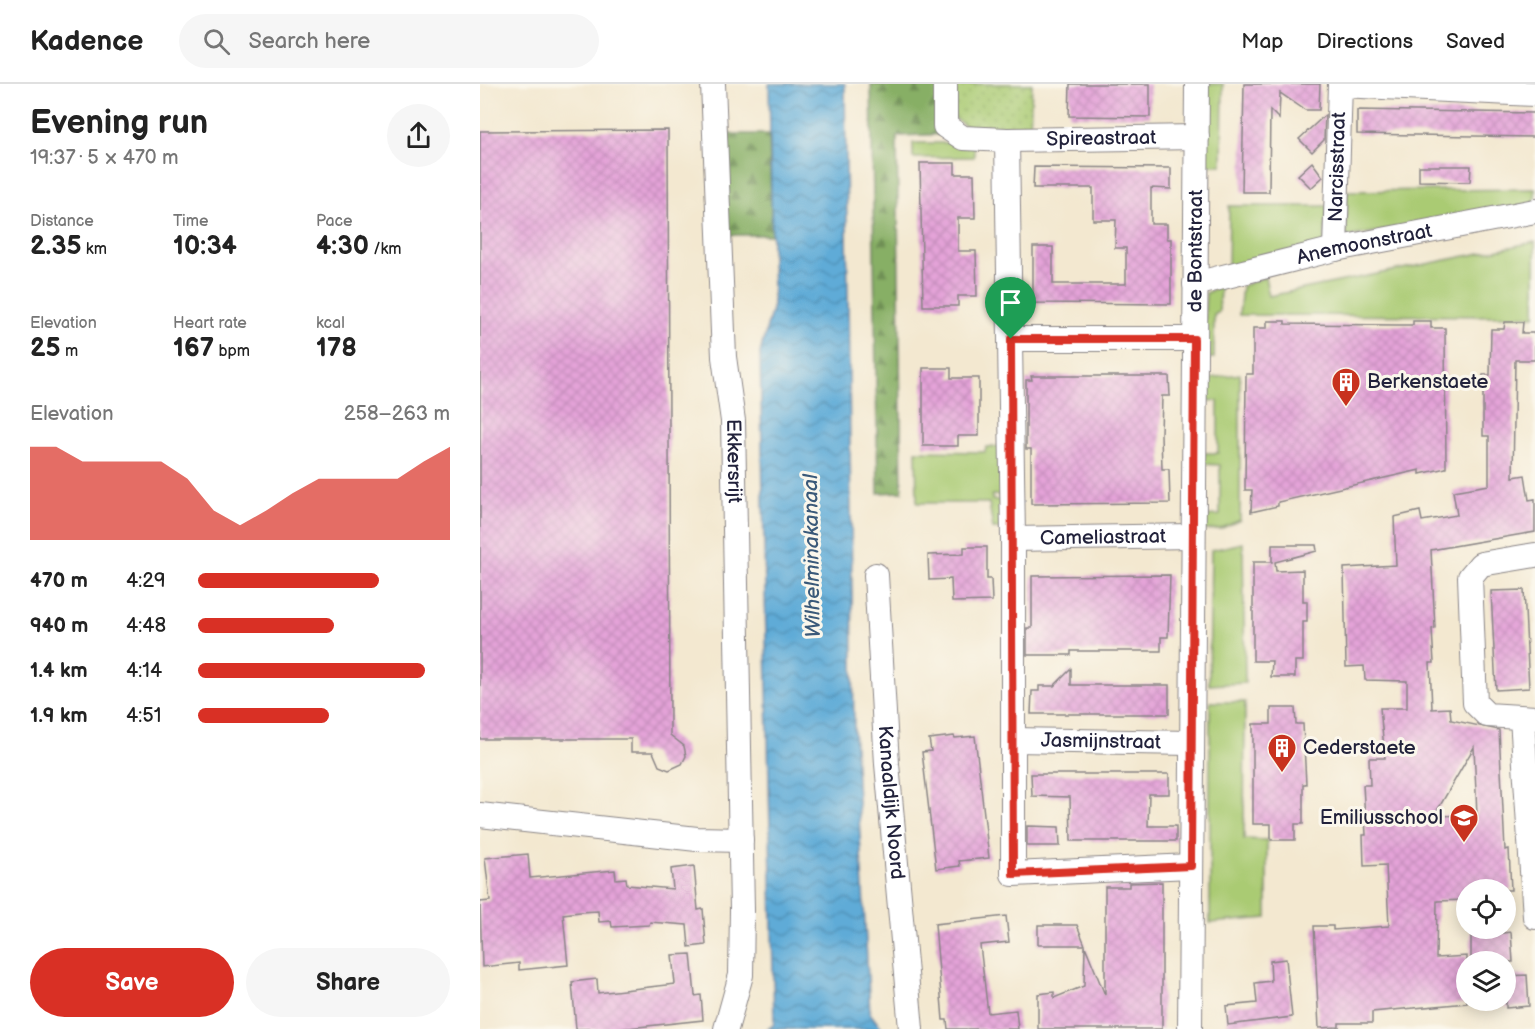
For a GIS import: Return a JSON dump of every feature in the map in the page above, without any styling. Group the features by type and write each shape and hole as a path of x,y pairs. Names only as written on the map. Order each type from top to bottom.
{"street":[{"name":"Ekkersrijt","path":"713,84 724,357 733,421 741,840 741,975 726,1029"},
{"name":"Spireastraat","path":"945,84 945,126 963,138 1007,140 1197,137"},
{"name":"de Bontstraat","path":"1190,1029 1197,84"},
{"path":"1340,84 1535,94"},
{"name":"Narcisstraat","path":"1335,249 1340,84"},
{"path":"1007,140 1013,539 1013,874 1191,866"},
{"name":"Anemoonstraat","path":"1195,284 1335,249 1535,211"},
{"path":"1011,339 1194,339"},
{"name":"Cameliastraat","path":"1013,539 1192,536"},
{"path":"1535,555 1481,564 1470,577 1475,703 1487,715 1528,718 1535,917"},
{"name":"Kanaaldijk Noord","path":"876,575 887,764 911,1029"},
{"name":"Jasmijnstraat","path":"1013,740 1191,743"},
{"path":"480,815 697,838 741,840"}],"green space":[{"path":"871,84 940,84 953,134 897,136 902,492 878,493"},
{"path":"953,84 1032,84 1030,130 969,128 954,118"},
{"path":"1205,84 1223,84 1222,165 1204,165"},
{"path":"723,134 769,134 772,235 724,235"},
{"path":"913,143 974,143 974,157 913,158"},
{"path":"1535,189 1535,205 1346,237 1347,191"},
{"path":"1229,206 1327,206 1324,246 1228,268"},
{"path":"1535,242 1535,316 1239,315 1242,286 1265,277 1269,296"},
{"path":"1220,286 1219,312 1214,315 1214,358 1202,358 1206,293"},
{"path":"1240,374 1240,520 1220,529 1207,530 1202,527 1202,516 1220,515 1220,465 1202,464 1203,453 1218,453 1218,401 1203,400 1203,379"},
{"path":"1004,446 1004,496 992,495 992,500 1004,500 1004,529 993,529 989,503 917,503 916,451 985,452 986,447"},
{"path":"1243,543 1245,683 1209,685 1211,550"},
{"path":"1210,702 1245,702 1244,839 1267,840 1267,918 1210,923"}],"water":[{"name":"Wilhelminakanaal","path":"769,84 845,84 854,728 870,1013 882,1029 768,1029 774,1024 760,353 773,305"}],"building":[{"path":"1070,84 1150,84 1150,117 1069,116"},
{"path":"1244,84 1320,84 1319,110 1305,110 1280,93 1279,119 1270,110 1269,192 1242,192"},
{"path":"1357,110 1535,113 1535,137 1357,134"},
{"path":"1325,115 1324,140 1312,152 1299,139"},
{"path":"668,130 670,735 684,746 686,756 682,764 669,770 659,766 653,752 631,752 631,739 480,739 480,131"},
{"path":"1312,162 1323,177 1311,188 1298,175"},
{"path":"920,163 955,163 955,174 974,174 975,218 958,218 958,251 976,251 977,296 958,296 958,306 923,306"},
{"path":"1419,166 1471,166 1470,182 1419,181"},
{"path":"1034,167 1171,168 1171,189 1151,188 1151,224 1167,224 1167,239 1171,239 1171,304 1033,303 1033,247 1053,247 1053,284 1126,284 1126,248 1115,248 1116,220 1093,220 1093,188 1033,188"},
{"name":"Berkenstaete","path":"1267,321 1285,321 1285,324 1413,325 1413,321 1431,321 1431,328 1445,328 1446,468 1420,474 1420,470 1278,502 1278,506 1251,512 1252,490 1245,490 1246,374 1253,374 1253,328 1267,328"},
{"path":"1505,322 1523,322 1522,333 1535,333 1535,360 1515,360 1513,477 1525,475 1529,500 1535,499 1535,532 1431,550 1435,628 1432,629 1434,663 1430,663 1432,709 1450,708 1451,720 1499,730 1505,850 1509,849 1510,879 1456,879 1456,900 1437,901 1436,958 1456,957 1456,1004 1372,1012 1372,1023 1339,1023 1339,1027 1319,1028 1314,926 1333,926 1333,930 1389,926 1386,865 1364,866 1363,835 1366,835 1363,785 1370,785 1369,758 1385,758 1380,708 1407,708 1407,681 1365,680 1364,666 1346,667 1344,568 1396,565 1394,517 1420,511 1422,521 1457,515 1453,491 1489,485 1489,436 1483,436 1483,375 1490,375 1491,329 1504,329","holes":["1474,747 1477,815 1434,816"]},
{"path":"923,368 951,368 951,378 979,378 979,436 958,436 958,446 923,446"},
{"path":"1031,376 1169,376 1170,396 1162,396 1161,434 1162,469 1169,469 1170,503 1031,504 1031,449 1026,449 1026,380 1032,380"},
{"path":"1272,545 1316,545 1317,551 1275,562 1276,571 1303,570 1303,601 1307,601 1307,622 1303,622 1303,661 1295,661 1295,677 1271,677 1272,661 1253,661 1253,562 1272,562"},
{"path":"964,547 987,547 987,579 991,579 992,601 952,602 951,579 929,580 928,555 964,554"},
{"path":"1170,575 1168,637 1161,637 1161,651 1071,651 1071,655 1027,655 1027,628 1032,628 1032,576"},
{"path":"1524,590 1529,688 1496,690 1491,591"},
{"path":"1071,669 1071,685 1169,685 1169,714 1031,714 1032,691 1039,691 1039,686 1054,686"},
{"name":"Cederstaete","path":"1271,708 1295,708 1296,724 1303,724 1306,784 1303,784 1303,824 1295,824 1295,840 1271,840 1271,824 1253,824 1253,724 1271,724"},
{"path":"954,736 955,738 975,736 989,858 959,861 960,866 936,869 922,752 931,751 929,739"},
{"path":"1031,774 1169,774 1169,794 1149,794 1148,826 1176,826 1176,841 1071,841 1070,797 1032,796"},
{"path":"1027,826 1059,827 1060,846 1027,846"},
{"path":"528,854 530,878 615,870 616,879 626,878 627,885 673,889 671,869 694,866 698,910 703,909 706,945 689,947 687,925 650,922 649,925 612,927 611,921 599,922 598,911 580,912 563,914 568,965 519,970 519,963 482,967 480,902 490,901 485,858"},
{"path":"1162,882 1162,1029 1038,1029 1038,994 1054,992 1054,998 1084,986 1085,946 1105,995 1105,887 1129,887 1129,883"},
{"path":"1006,916 1009,942 980,945 988,1013 1016,1010 1018,1029 948,1029 947,1020 943,1020 935,924"},
{"path":"1038,925 1077,925 1085,945 1038,945"},
{"path":"1471,939 1511,939 1512,951 1471,951"},
{"path":"691,954 695,996 701,995 703,1020 619,1029 576,1029 572,982 597,979 598,993 675,984 672,955"},
{"path":"1286,959 1292,1017 1228,1025 1226,1006 1257,1003 1255,983 1271,981 1270,961"},
{"path":"1527,975 1529,1006 1516,1007 1516,976"}],"place":[{"name":"Berkenstaete","path":"1346,408"},
{"name":"Cederstaete","path":"1282,774"},
{"name":"Emiliusschool","path":"1464,844"}],"route":[{"path":"1011,339 1194,339 1191,866 1013,874 1011,339"}]}
